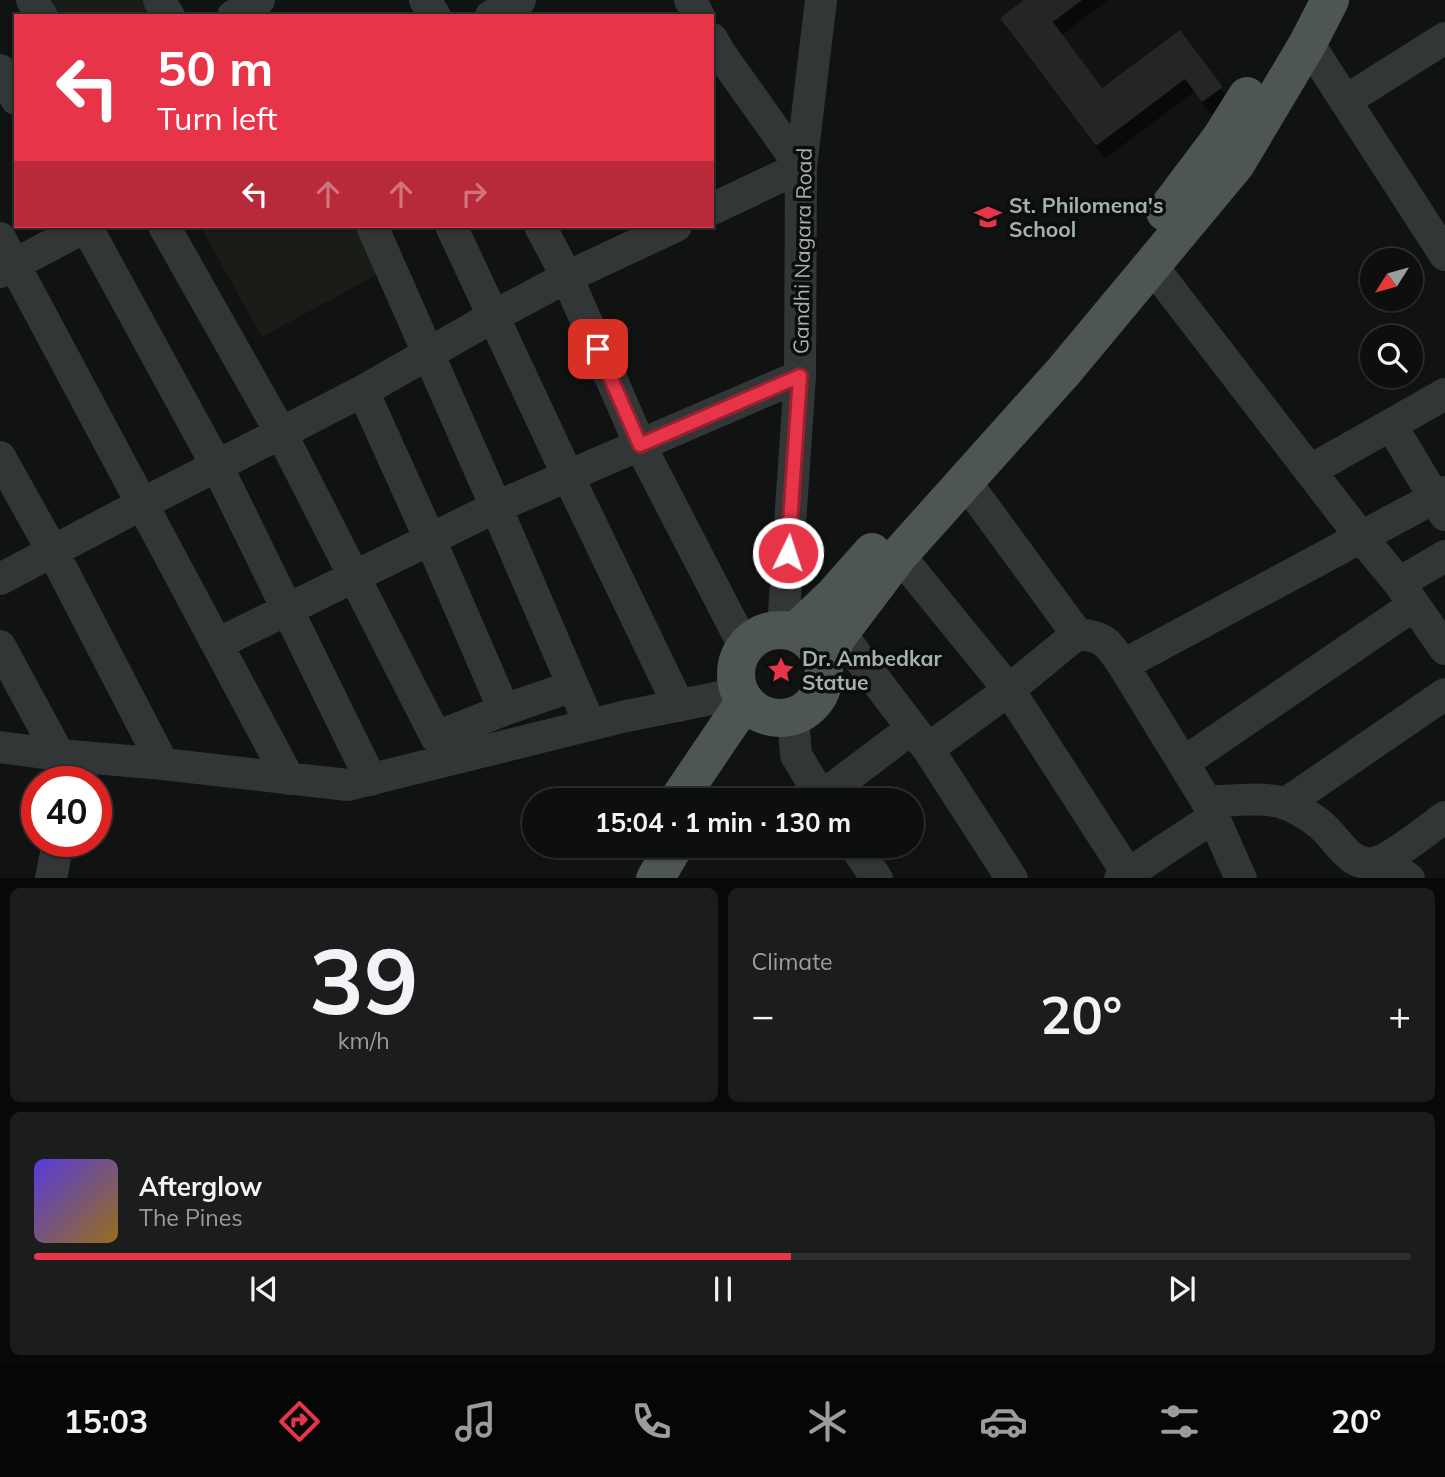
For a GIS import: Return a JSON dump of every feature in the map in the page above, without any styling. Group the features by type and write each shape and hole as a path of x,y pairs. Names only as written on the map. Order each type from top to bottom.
{"main road":[{"path":"761,706 736,669 744,646 761,633 789,630 833,596 963,452 1138,247 1220,139 1286,33 1302,0"},
{"path":"689,788 761,706 813,705 824,684 831,647 898,555 1064,371 1236,164 1308,43 1329,0"},
{"path":"789,630 813,643 831,647"},
{"path":"714,788 731,763 761,706"},
{"path":"627,878 639,858"},
{"path":"655,878 667,858"}],"street":[{"path":"236,14 259,0"},
{"path":"495,14 520,0"},
{"name":"Gandhi Nagara Road","path":"789,630 800,376 800,167 821,0"},
{"path":"1345,101 1445,38"},
{"path":"1308,43 1345,101 1439,235"},
{"path":"714,208 800,167 715,50"},
{"path":"0,70 14,95"},
{"path":"81,228 5,258 142,504 289,779"},
{"path":"87,228 217,466 371,780"},
{"path":"165,228 281,433 436,737 573,686"},
{"path":"373,228 590,725"},
{"path":"452,228 679,706"},
{"path":"541,228 567,277 640,445 744,646"},
{"path":"0,579 363,391 567,277 672,228"},
{"path":"1152,266 1407,594 1445,649"},
{"path":"217,644 496,507 800,376"},
{"path":"363,391 504,710"},
{"path":"1311,470 1445,394"},
{"path":"1123,664 1361,537 1441,502 1391,425"},
{"path":"0,457 53,552 163,764"},
{"path":"965,481 1077,634 1099,637 1123,664 1210,809 1241,878"},
{"path":"898,555 1009,690 1126,877 1210,809 1258,799 1285,803 1322,826 1357,861 1371,863 1383,860 1445,817"},
{"path":"1183,762 1407,594 1445,556"},
{"path":"838,788 919,739 1009,690 1077,634"},
{"path":"0,646 68,765"},
{"path":"831,647 919,739 1012,878"},
{"path":"1285,803 1445,694"},
{"path":"0,747 68,765 163,764 348,785 622,717 679,706 761,706 816,788"},
{"path":"51,878 55,857"},
{"path":"863,858 877,878"},
{"path":"1383,860 1409,878"}],"shaded area":[{"path":"52,0 144,0 153,14 60,14"},
{"path":"201,228 363,228 384,271 262,337"}],"building":[{"path":"1024,0 1082,0 1053,22 1102,88 1180,30 1223,87 1202,102 1185,79 1096,146 1000,18"}],"place":[{"name":"St. Philomena's School","path":"988,217"},
{"name":"Dr. Ambedkar Statue","path":"781,670"}],"route":[{"path":"598,349 640,445 800,376 788,553"}]}
